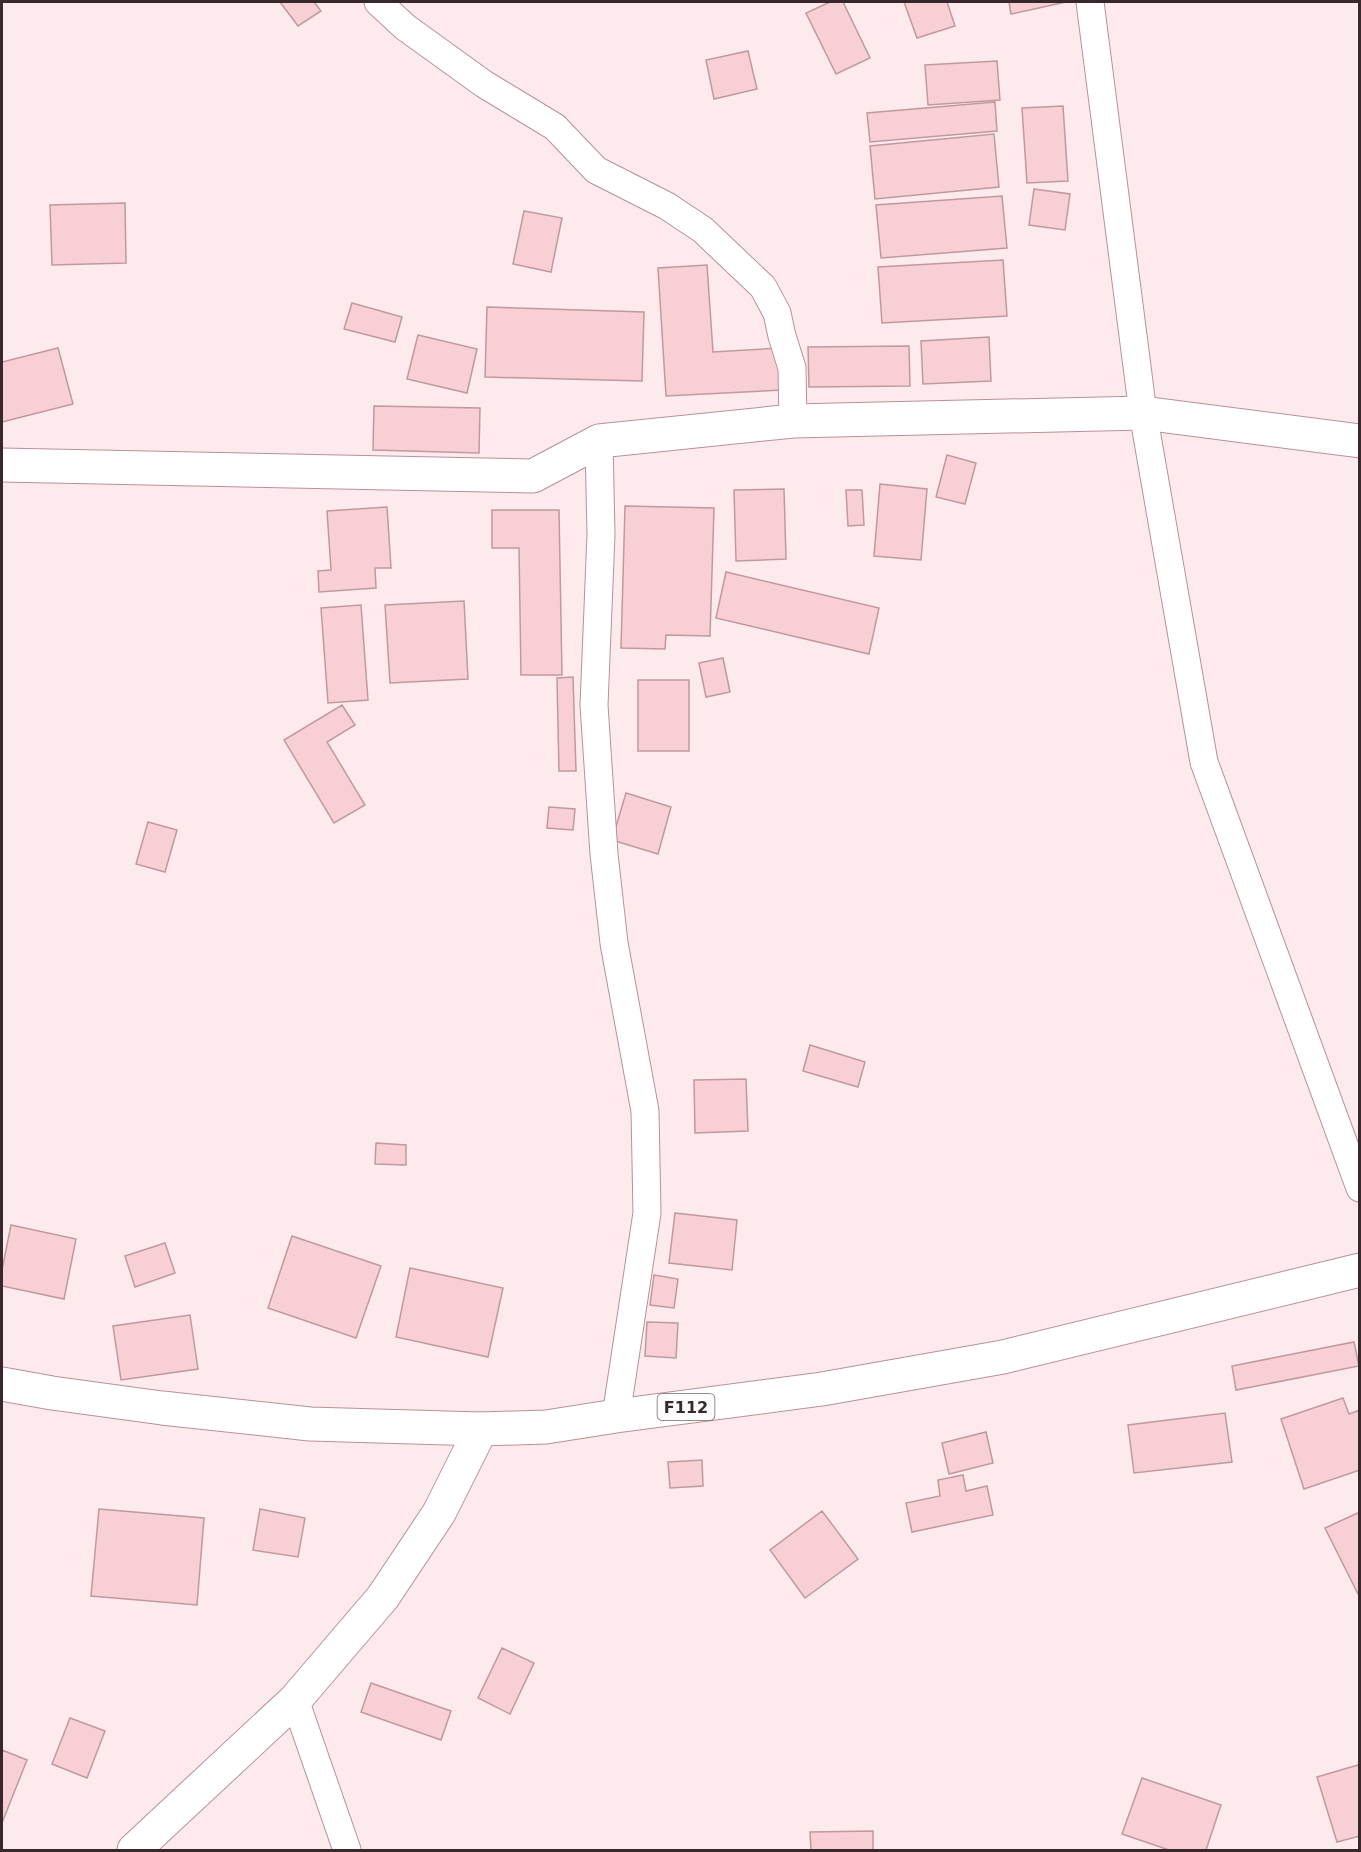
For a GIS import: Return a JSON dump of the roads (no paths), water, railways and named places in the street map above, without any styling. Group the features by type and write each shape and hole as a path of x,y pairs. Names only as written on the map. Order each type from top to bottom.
{"street":[{"path":"378,2 405,27 484,84 555,128 596,170 667,206 704,230 763,287 777,313 792,368 793,421"},
{"path":"1090,2 1143,413 1204,762 1359,1188"},
{"path":"2,465 533,476 599,441 793,421 1143,413 1359,441"},
{"path":"599,441 601,535 594,705 604,855 615,943 645,1112 647,1213 616,1416"},
{"name":"F112","path":"2,1384 162,1408 310,1424 481,1429 546,1427 822,1389 1003,1357 1359,1270"},
{"path":"134,1851 295,1700 383,1598 439,1513 481,1429"},
{"path":"295,1700 347,1851"}]}
